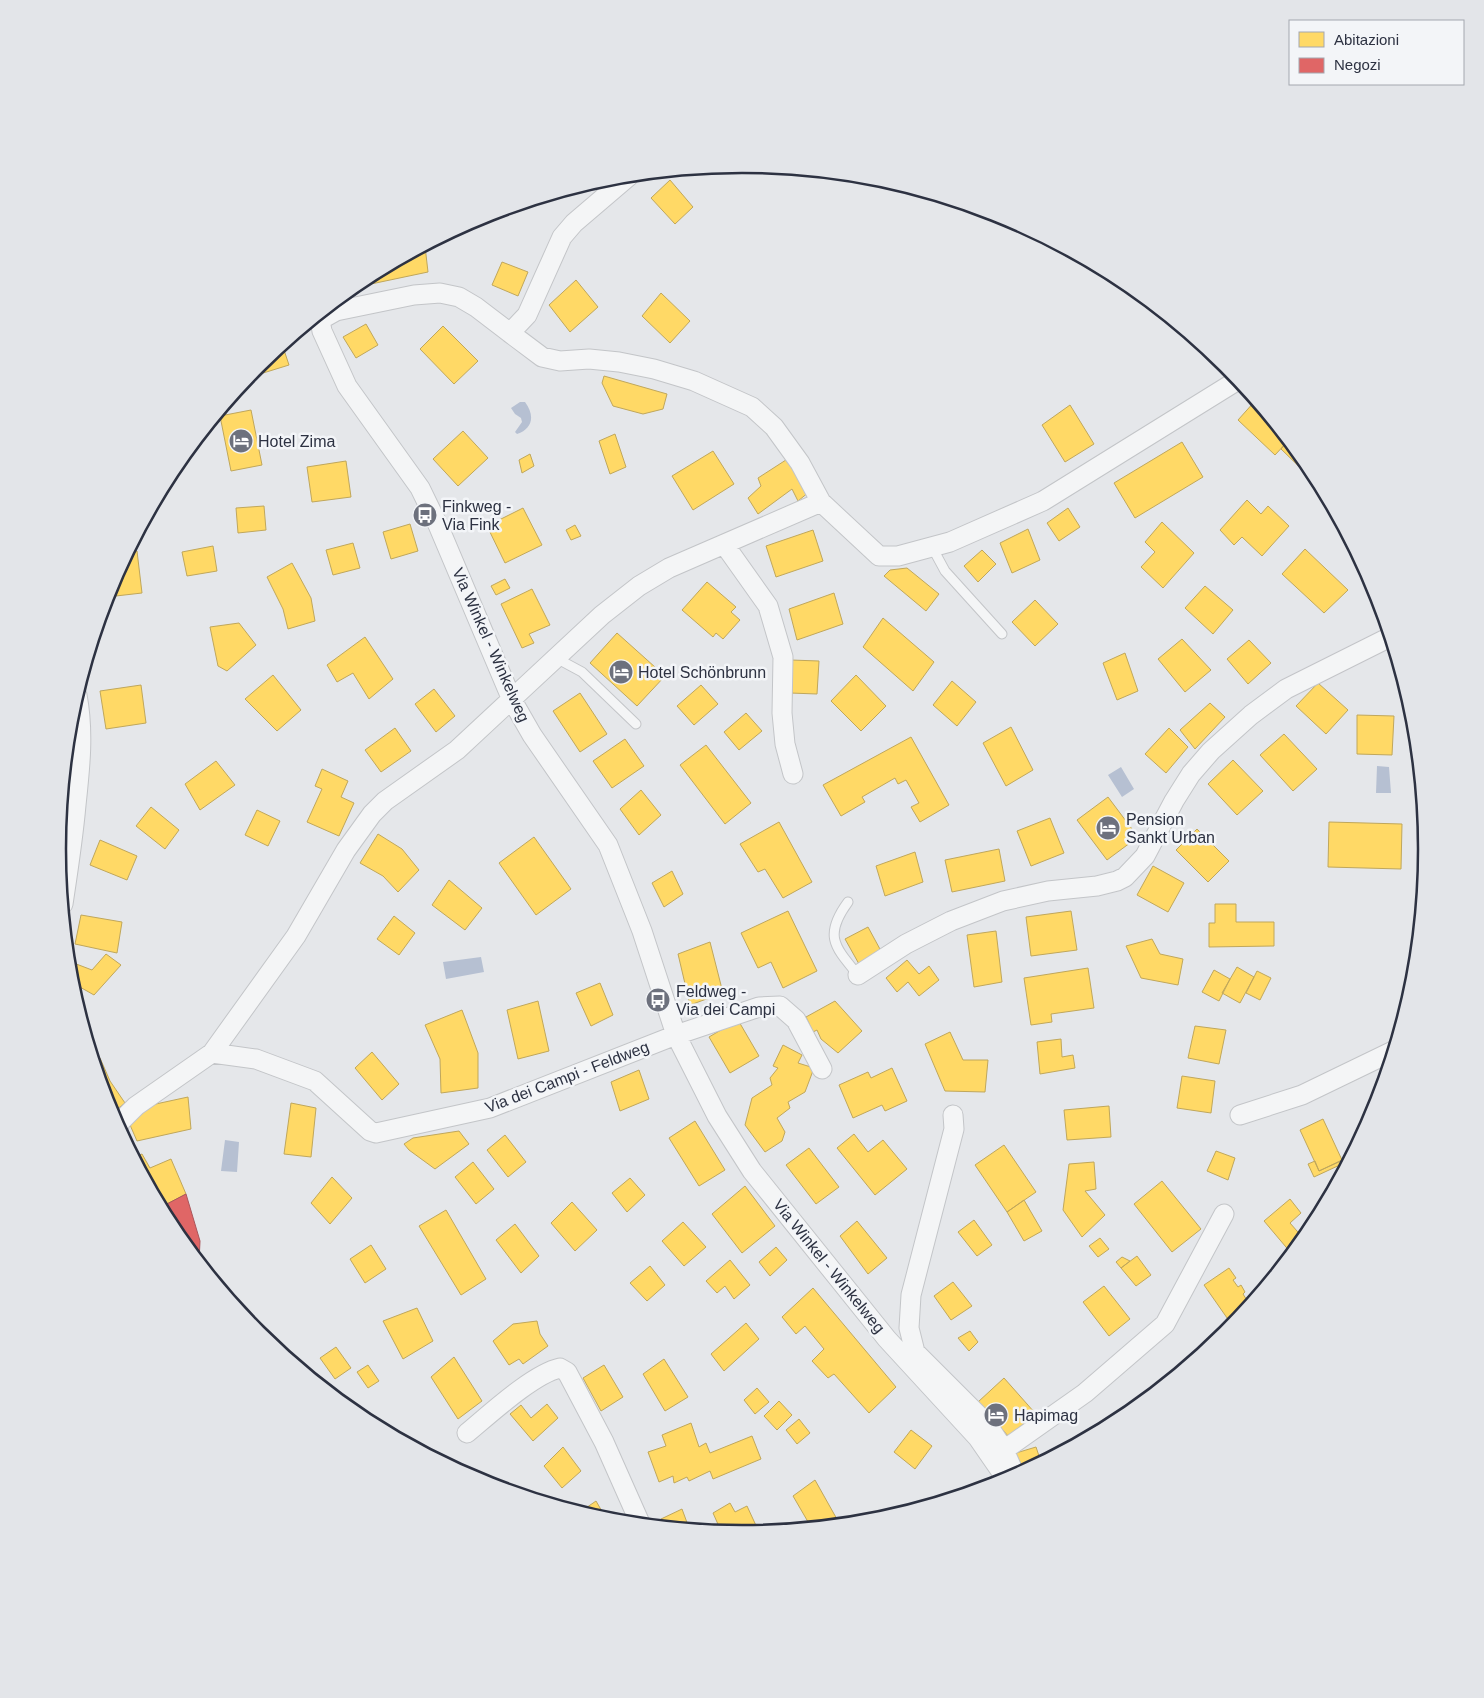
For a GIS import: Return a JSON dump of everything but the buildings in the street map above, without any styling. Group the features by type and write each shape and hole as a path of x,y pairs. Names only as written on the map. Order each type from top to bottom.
{"street":[{"path":"510,333 527,315 562,237 573,224 619,185"},
{"path":"329,315 414,295 440,293 459,297 476,307 542,357 560,361 599,360 654,369 694,381 752,407 774,427 800,463 821,502 879,556 898,556 950,542 1043,501 1232,384"},
{"name":"Via Winkel - Winkelweg","path":"319,322 347,386 420,488 512,700 532,735 608,845 642,931 676,1035 717,1116 752,1171 887,1339 978,1438 1002,1473"},
{"path":"123,1119 136,1106 212,1053 296,936 346,850 372,814 385,801 457,750 602,615 639,586 669,568 821,502"},
{"path":"724,544 768,606 783,657 782,713 784,744 793,774"},
{"path":"858,975 906,944 943,924 1003,901 1048,891 1097,886 1125,877 1145,856 1174,801 1192,774 1224,739 1251,715 1286,689 1384,640"},
{"path":"67,877 81,759 80,713"},
{"path":"676,1035 759,1007 780,1006 796,1020 822,1069"},
{"name":"Via dei Campi - Feldweg","path":"212,1053 256,1059 315,1081 370,1131 376,1133 490,1108 676,1035"},
{"path":"1240,1114 1302,1095 1386,1055"},
{"path":"953,1116 954,1129 911,1295 909,1328 915,1352 987,1424 1004,1450 1012,1468"},
{"path":"1004,1450 1085,1394 1165,1324 1224,1214"},
{"path":"467,1433 527,1385 551,1370 560,1368 566,1372 604,1442 637,1516"}],"lane":[{"path":"932,547 945,571 1002,634"},
{"path":"556,658 582,672 636,724"},
{"path":"848,902 842,908 833,932 836,948 858,975"}],"water":[{"path":"520,402 525,402 528,407 531,421 526,429 517,434 515,432 522,422 521,418 511,408"},
{"path":"1377,766 1389,767 1391,793 1376,793"},
{"path":"1121,767 1134,789 1122,797 1108,775"},
{"path":"481,957 484,972 446,979 443,962"},
{"path":"225,1140 239,1142 237,1172 221,1171"}],"place":[{"name":"Hotel Zima","path":"241,441"},
{"name":"Finkweg - Via Fink","path":"425,515"},
{"name":"Hotel Schönbrunn","path":"621,672"},
{"name":"Pension Sankt Urban","path":"1108,828"},
{"name":"Feldweg - Via dei Campi","path":"658,1000"},
{"name":"Hapimag","path":"996,1415"}]}
